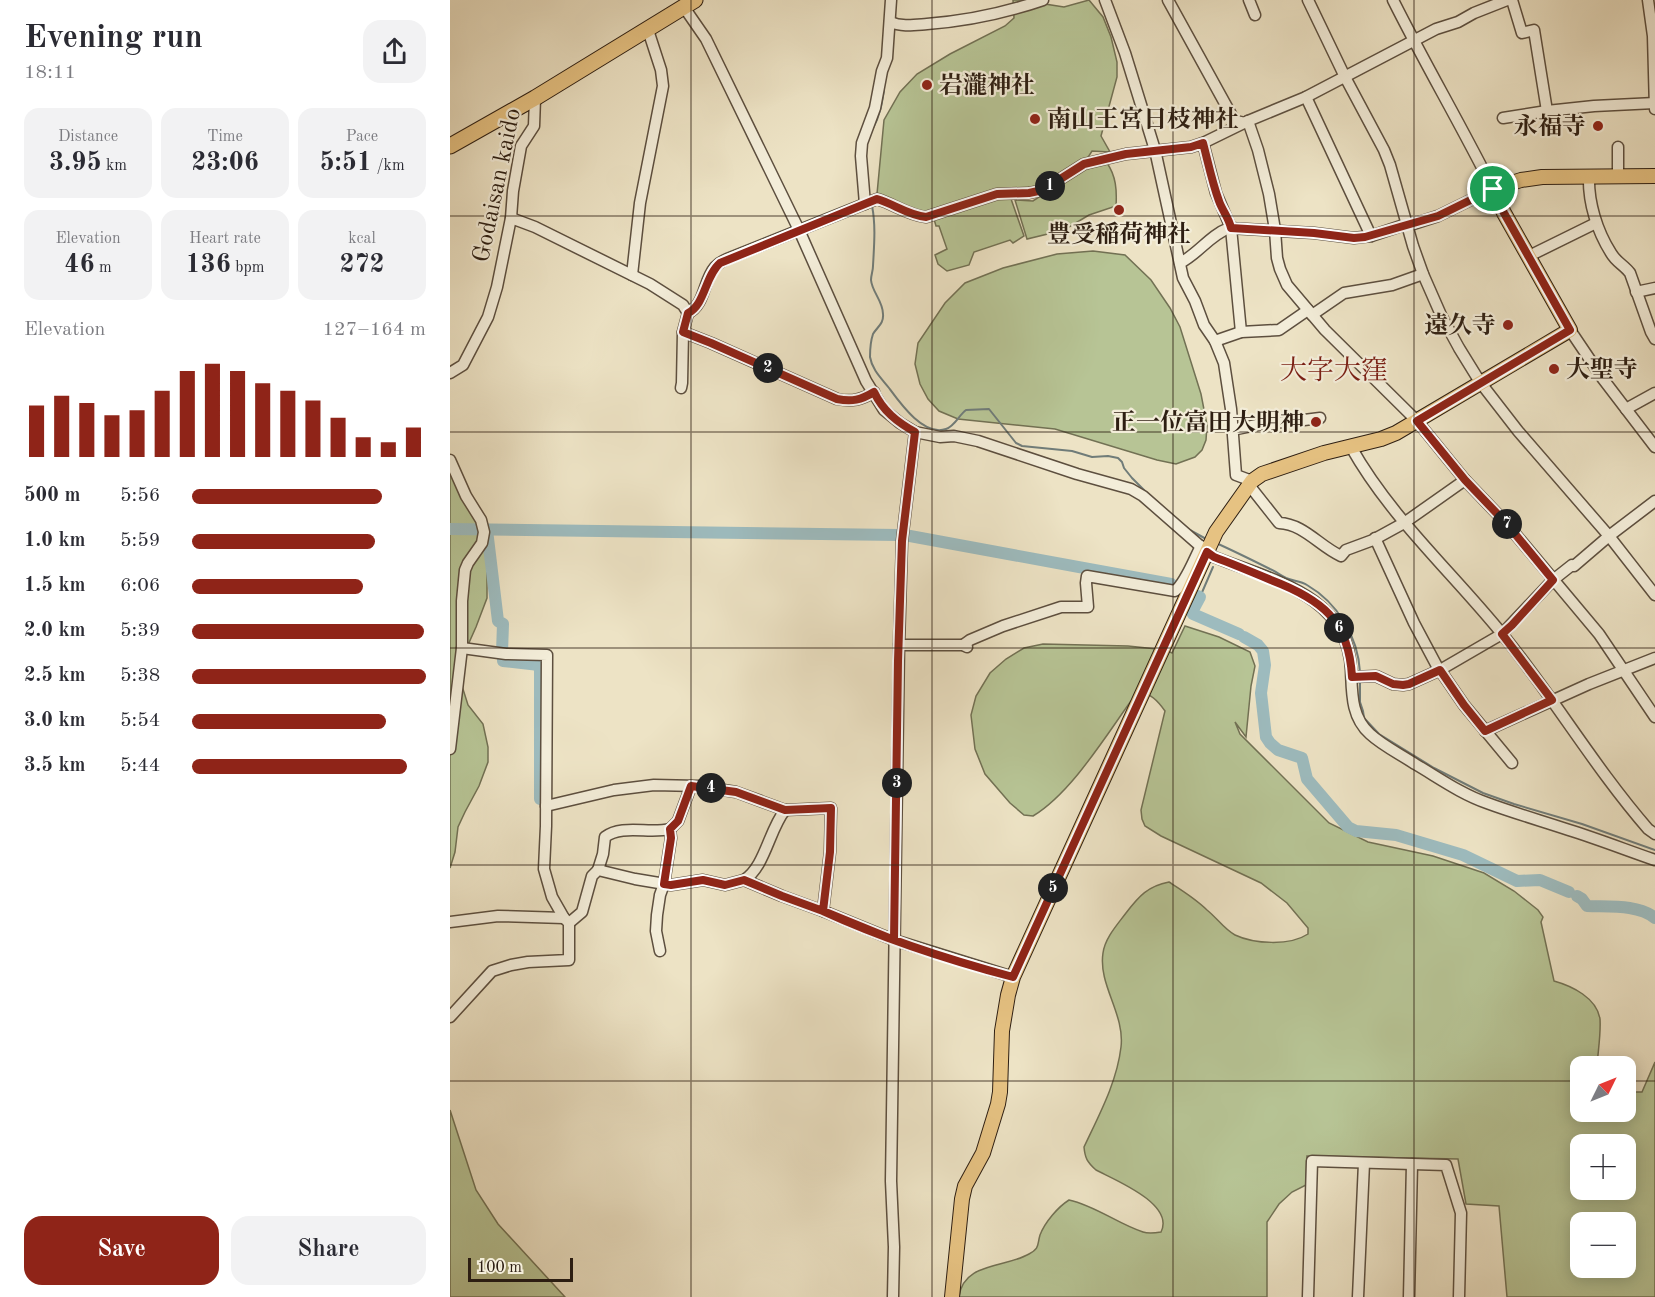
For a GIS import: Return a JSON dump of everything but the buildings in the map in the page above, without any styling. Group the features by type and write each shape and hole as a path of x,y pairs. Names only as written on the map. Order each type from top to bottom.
{"highway":[{"path":"450,146 692,6"}],"main road":[{"path":"952,1297 965,1186 983,1153 998,1104 1002,1031 1013,977 1205,548 1251,483 1262,474 1324,453 1396,433 1570,330 1504,213 1493,189 1521,180 1542,177 1655,176"}],"street":[{"path":"869,202 861,156 862,142 878,100 888,50 891,0"},
{"path":"890,22 898,25 954,22 1015,9 1042,0"},
{"path":"1104,0 1125,53 1155,150 1184,278 1204,325 1215,341 1224,363 1233,430 1236,475 1251,483 1279,524 1290,524 1303,530 1331,552 1341,556 1346,550 1404,523 1465,480"},
{"path":"1168,0 1233,118 1236,121 1247,122"},
{"path":"1249,0 1255,15"},
{"path":"1308,0 1384,150 1423,274 1459,348 1480,382 1518,432 1609,536 1655,595"},
{"path":"1180,263 1218,233 1231,228 1354,238 1371,236 1438,216 1493,189 1393,0"},
{"path":"681,388 683,332 688,313 693,310 705,290 711,273 720,263 869,202 886,202 917,216 926,217 997,194 1043,190 1084,164 1126,154 1191,147 1203,143 1306,97 1436,29 1458,22 1507,0"},
{"path":"1512,0 1522,33 1534,30 1547,111"},
{"path":"1648,0 1653,36 1655,109"},
{"path":"692,6 799,230 866,381 878,402 889,415 915,432 978,441 1077,474 1131,489 1143,496 1214,557 1293,588 1323,607 1338,627 1357,677 1354,707 1365,729 1379,741 1454,788 1486,803 1655,860"},
{"path":"632,275 640,203 663,86 661,70 648,30"},
{"path":"1306,97 1371,236"},
{"name":"Godaisan kaido","path":"450,373 464,365 488,317 497,287 511,218 521,146 534,126 535,98"},
{"path":"1503,118 1594,106 1654,103"},
{"path":"1247,122 1263,168 1275,230 1277,258 1287,285 1343,349 1386,388 1417,421 1465,480 1506,523 1599,634 1655,717"},
{"path":"1203,143 1216,193 1222,210 1230,222 1241,332"},
{"path":"1618,147 1618,176"},
{"path":"1589,176 1596,224 1611,255 1630,273 1655,339"},
{"path":"511,218 535,227 632,275 683,305 688,313"},
{"path":"1528,256 1596,224"},
{"path":"1215,341 1241,332 1279,330 1344,293 1392,285 1423,274"},
{"path":"1636,292 1655,288"},
{"path":"1570,330 1603,379 1655,447"},
{"path":"683,332 837,399 853,401 874,392"},
{"path":"1626,409 1655,393"},
{"path":"1233,430 1267,423 1320,418"},
{"path":"893,1297 894,1247 891,1181 899,645 902,541 915,432"},
{"path":"1351,447 1404,523 1502,634 1612,785 1648,829 1655,834"},
{"path":"450,460 466,496 481,520 483,529 482,543 465,570 462,601 462,648 450,749"},
{"path":"1357,677 1376,676 1393,684 1409,684 1440,670 1502,634 1553,580 1655,501"},
{"path":"1375,538 1414,623 1440,670 1464,705 1512,763"},
{"path":"899,645 964,646 970,640 997,629 1060,607 1088,606 1087,576 1175,591 1205,548"},
{"path":"450,1017 492,971 528,962 569,960 566,920 552,897 544,869 547,655 506,654 462,648"},
{"path":"1485,731 1552,700 1655,658"},
{"path":"546,806 640,786 691,786 736,792 785,810 831,808 830,852 823,911"},
{"path":"450,922 498,916 566,920 582,912 592,876 598,870 603,854 604,837 621,831 659,832 670,829 678,821 691,786"},
{"path":"598,870 671,885 703,880 725,885 744,880 757,867 774,828 785,810"},
{"path":"660,951 656,923 671,838 670,829"},
{"path":"744,880 894,940 1013,977"},
{"path":"1308,1297 1312,1161 1446,1165 1461,1213 1459,1297"},
{"path":"1358,1297 1364,1163"},
{"path":"1409,1297 1412,1164"}],"green space":[{"path":"1013,0 1043,0 1045,4 1064,7 1089,0 1103,17 1117,62 1117,77 1101,136 1110,152 1092,151 1085,162 1047,185 929,212 917,212 877,194 884,120 900,92 917,74 1005,26 1014,18"},
{"path":"1107,163 1115,183 1116,206 1089,215 1064,230 1027,239 1015,200 1033,201 1085,167"},
{"path":"997,196 1010,196 1024,236 1013,243 1010,240 974,252 969,265 947,271 938,264 935,255 947,249 939,226 936,226 934,219"},
{"path":"1093,251 1125,255 1151,280 1180,327 1201,394 1207,425 1206,440 1202,450 1195,457 1176,464 1055,429 958,419 939,411 928,399 920,384 915,364 918,343 945,303 965,283 1003,268 1057,254"},
{"path":"450,466 485,535 487,598 464,654 462,686 468,705 483,724 488,747 488,762 479,786 458,827 455,852 450,868"},
{"path":"1185,626 1219,637 1250,652 1255,666 1246,737 1235,722 1240,734 1329,823 1368,842 1433,856 1484,873 1514,891 1538,910 1543,917 1541,922 1554,981 1583,994 1594,1005 1600,1019 1598,1056 1570,1056 1570,1122 1636,1122 1636,1092 1642,1092 1655,1062 1655,1297 1507,1297 1499,1206 1466,1204 1458,1159 1307,1156 1306,1185 1292,1192 1279,1204 1267,1222 1267,1297 959,1297 968,1277 1035,1250 1048,1220 1069,1200 1088,1206 1143,1232 1161,1232 1163,1222 1152,1203 1141,1194 1096,1170 1087,1160 1084,1147 1116,1073 1121,1047 1119,1023 1104,977 1104,947 1115,927 1140,897 1155,886 1169,882 1198,902 1231,933 1243,938 1262,942 1282,942 1308,934 1308,928 1287,903 1261,883 1161,836 1145,826 1141,810 1165,711 1147,694 1139,694 1131,701 1074,779 1047,806 1033,816 1024,815 1010,803 985,774 975,749 971,715 976,696 990,673 1006,659 1024,648 1043,644 1128,646 1166,650 1172,653"},
{"path":"450,1110 476,1190 498,1224 565,1297 450,1297"}],"waterway":[{"path":"873,128 879,114 884,90"},
{"path":"872,206 874,236 871,280 883,309 883,317 873,334 870,357 878,374 906,410 921,423 938,430 949,428 966,410 989,409 1016,443 1022,446 1072,451 1092,457 1118,458 1132,478 1146,492"},
{"path":"1171,514 1188,529 1208,540"},
{"path":"450,529 899,535"},
{"path":"487,530 498,621 503,624 502,652"},
{"path":"910,536 1171,584"},
{"path":"1216,543 1318,592 1337,611 1351,634 1360,672"},
{"path":"1200,597 1213,567"},
{"path":"1198,596 1200,597 1193,614 1239,634"},
{"path":"1244,637 1258,645 1263,651 1265,665 1261,693 1266,737 1278,750 1302,758 1307,779 1348,827 1356,831 1396,835 1463,855 1517,881 1540,880 1569,892"},
{"path":"503,658 503,661 539,665 540,799"},
{"path":"1360,681 1360,702 1364,718 1379,734 1434,768 1483,793 1655,850"},
{"path":"1577,896 1587,906 1632,908 1655,918"}],"place":[{"name":"岩瀧神社","path":"927,85"},
{"name":"南山王宮日枝神社","path":"1035,119"},
{"name":"永福寺","path":"1598,126"},
{"name":"豊受稲荷神社","path":"1119,210"},
{"name":"遠久寺","path":"1508,325"},
{"name":"大聖寺","path":"1554,369"},
{"name":"正一位富田大明神","path":"1316,422"}],"district":[{"name":"大字大窪","path":"1334,370"}],"route":[{"path":"1493,189 1438,216 1365,237 1231,228 1216,193 1203,143 1191,147 1126,154 1084,164 1043,190 997,194 926,217 917,216 877,199 720,263 711,273 701,298 693,310 688,313 683,332 837,399 853,401 874,392 878,402 889,415 915,432 902,541 894,940 744,880 725,885 703,880 664,884 671,838 670,829 678,821 691,786 736,792 785,810 831,808 830,852 823,911 894,940 1013,977 1207,552 1214,557 1293,588 1323,607 1338,627 1346,644 1351,661 1352,677 1376,676 1393,684 1403,685 1440,670 1485,731 1552,700 1502,634 1553,580 1506,523 1465,480 1417,421 1570,330 1504,213 1493,189"}]}
